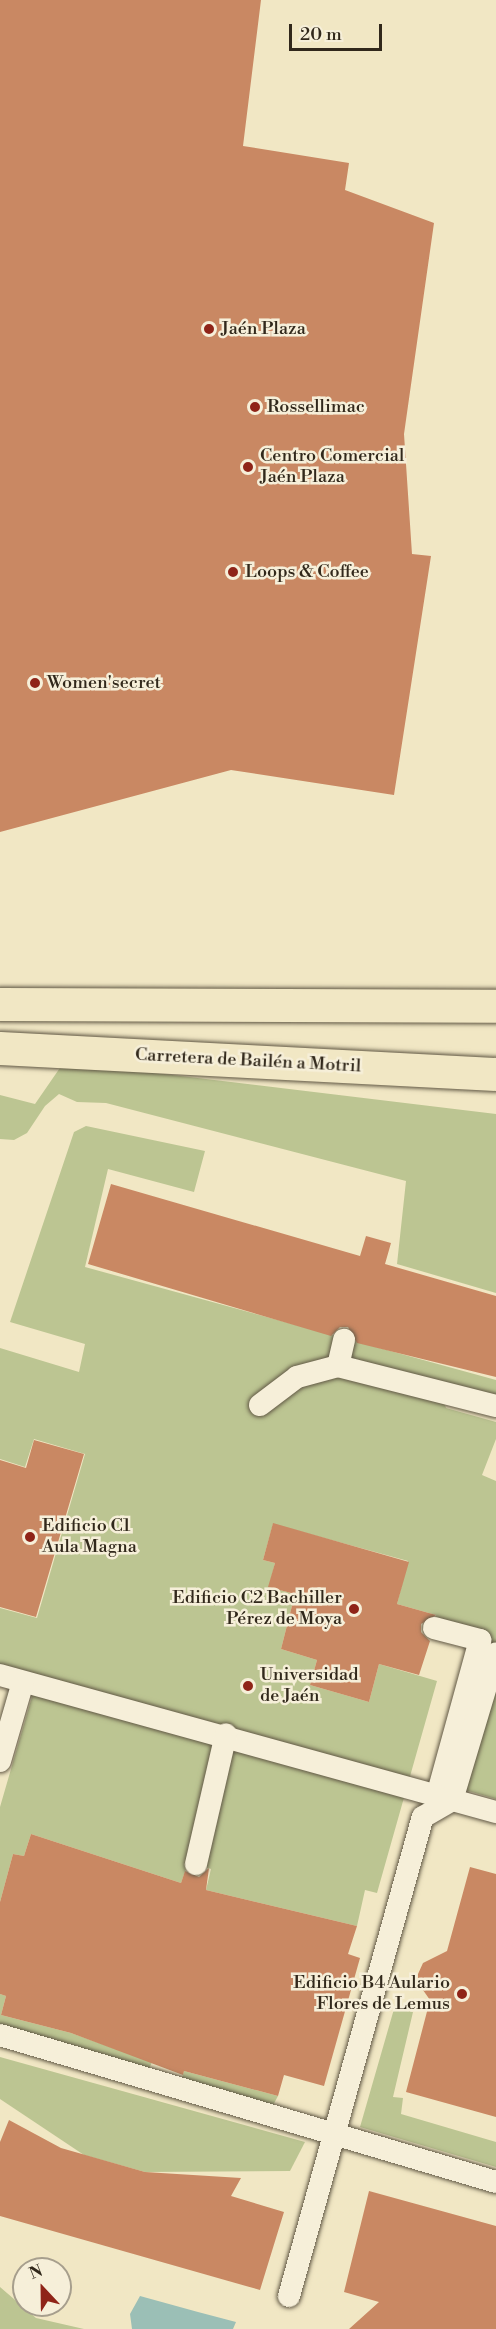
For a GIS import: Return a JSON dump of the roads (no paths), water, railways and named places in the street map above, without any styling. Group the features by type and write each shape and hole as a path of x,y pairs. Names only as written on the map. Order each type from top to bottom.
{"main road":[{"path":"0,1004 496,1006"},
{"name":"Carretera de Bailén a Motril","path":"0,1048 496,1074"}],"street":[{"path":"338,1366 344,1340"},
{"path":"260,1405 297,1377 338,1366 496,1406"},
{"path":"434,1628 480,1640 444,1797"},
{"path":"289,2296 336,2136 423,1817 444,1797 495,1660"},
{"path":"0,1675 226,1734 496,1812"},
{"path":"0,1761 23,1682"},
{"path":"196,1864 226,1734"},
{"path":"0,2035 316,2126 336,2136 496,2182"}],"water":[{"path":"140,2296 236,2322 233,2329 132,2329 130,2314"}],"place":[{"name":"Jaén Plaza","path":"209,329"},
{"name":"Rossellimac","path":"255,407"},
{"name":"Centro Comercial Jaén Plaza","path":"248,467"},
{"name":"Loops & Coffee","path":"233,572"},
{"name":"Women'secret","path":"35,683"},
{"name":"Edificio C1 Aula Magna","path":"30,1537"},
{"name":"Edificio C2 Bachiller Pérez de Moya","path":"354,1609"},
{"name":"Universidad de Jaén","path":"248,1686"},
{"name":"Edificio B4 Aulario Flores de Lemus","path":"462,1994"}]}
